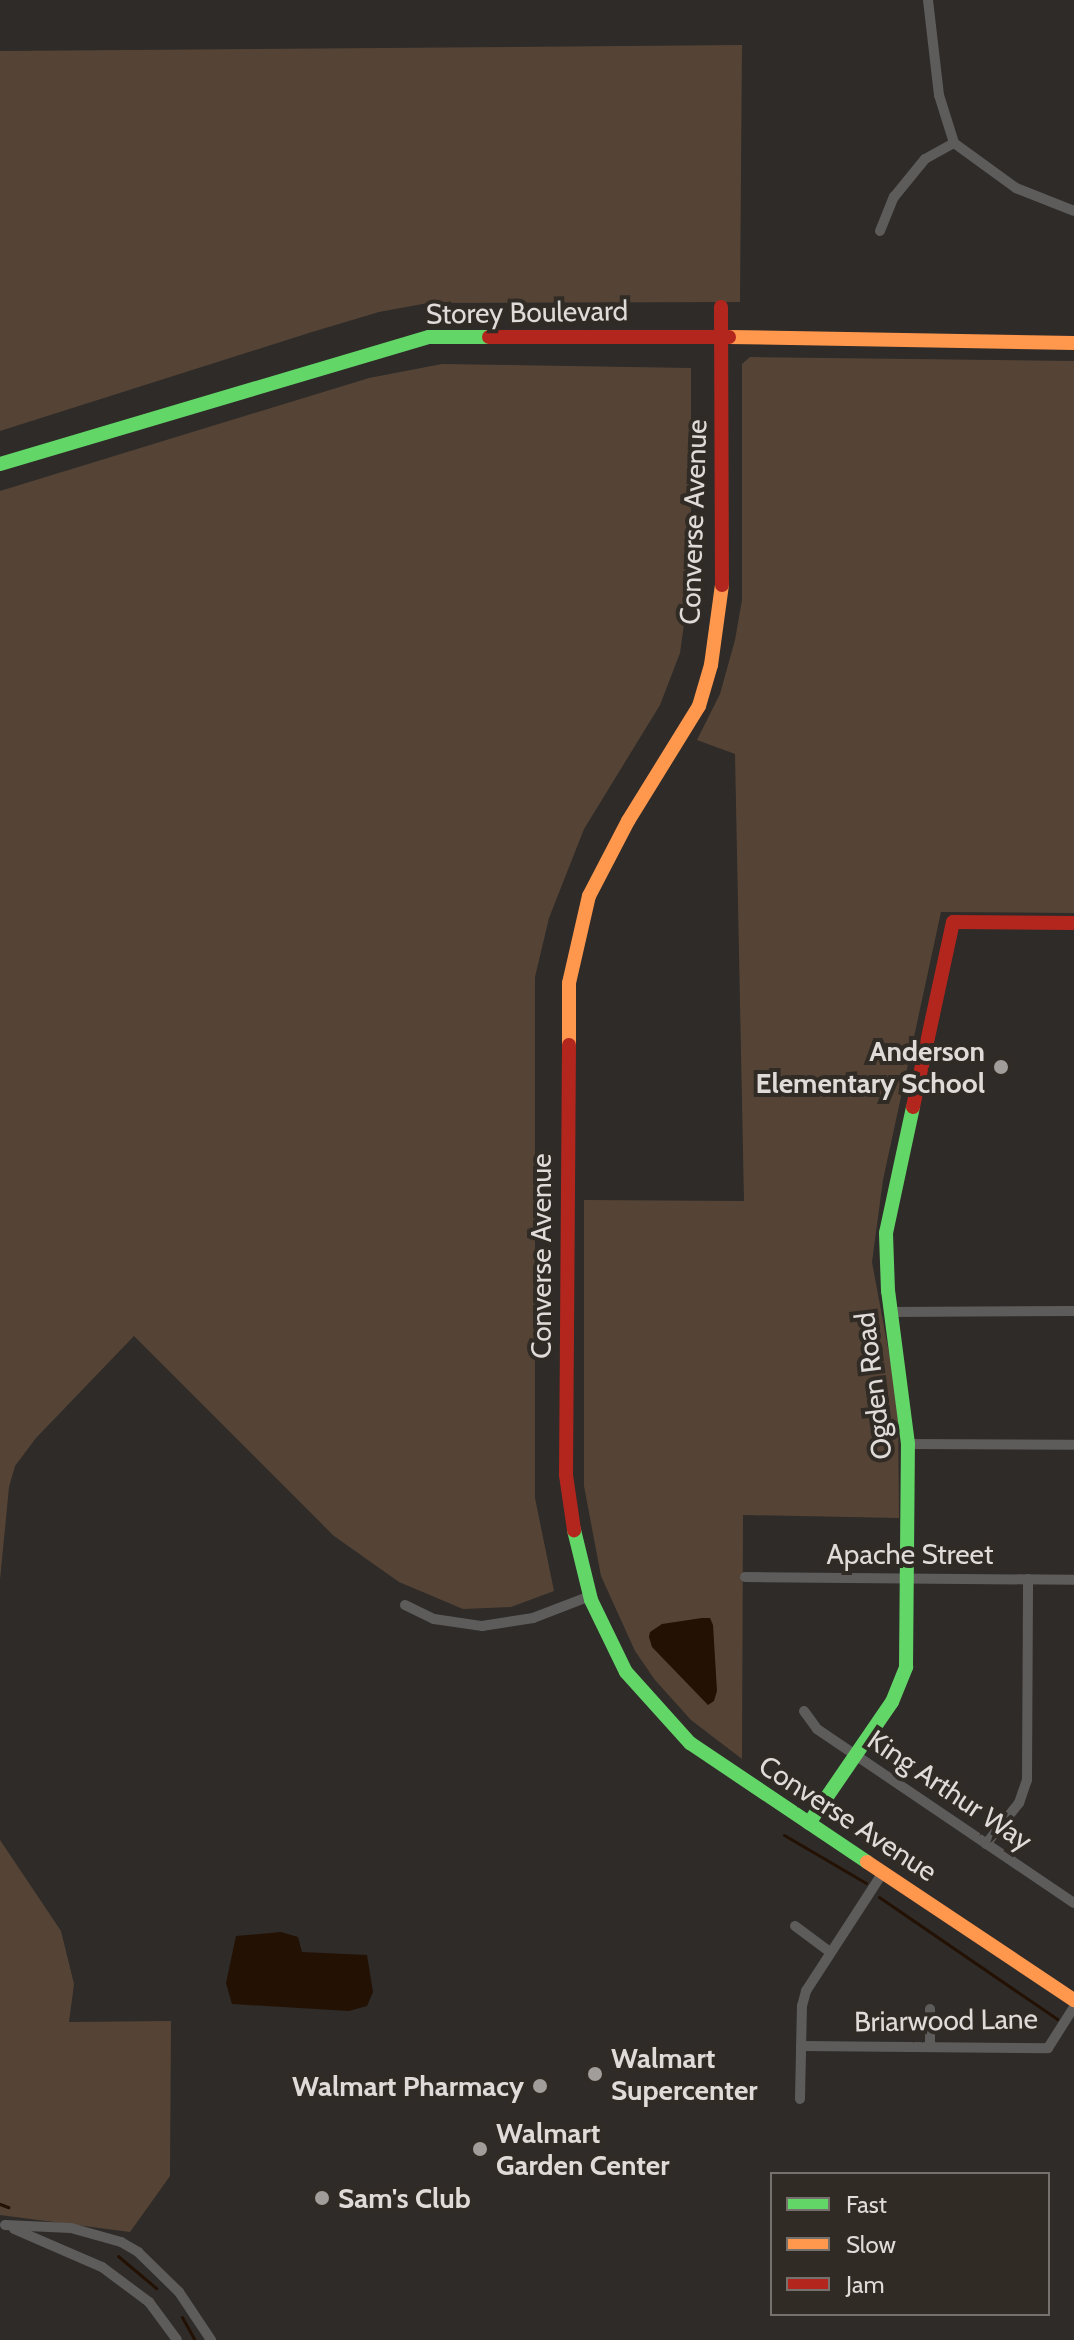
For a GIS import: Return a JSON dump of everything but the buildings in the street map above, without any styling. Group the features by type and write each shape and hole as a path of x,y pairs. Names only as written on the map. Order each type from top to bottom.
{"main road":[{"name":"Converse Avenue","path":"721,307 722,576 711,665 699,706 679,743 628,821 594,884 577,938 569,983 566,1475 577,1551 590,1596 626,1672 670,1725 710,1760 884,1871 1074,2000"},
{"name":"Storey Boulevard","path":"0,464 414,339 444,336 721,337 1074,343"},
{"name":"Ogden Road","path":"809,1823 857,1755 902,1682 907,1650 908,1444 885,1259 890,1208 953,922 1074,923"}],"street":[{"path":"928,0 939,95 954,143 1016,188 1074,211"},
{"path":"880,231 894,197 925,159 954,143"},
{"path":"891,1312 1074,1311"},
{"path":"908,1444 1074,1445"},
{"name":"Apache Street","path":"745,1577 1074,1580"},
{"path":"986,1844 1019,1803 1027,1780 1028,1579"},
{"path":"405,1605 434,1619 482,1626 533,1618 590,1596"},
{"name":"King Arthur Way","path":"804,1711 817,1729 1074,1903"},
{"path":"800,2099 806,1991 884,1871"},
{"path":"795,1926 830,1952"},
{"name":"Briarwood Lane","path":"801,2046 1048,2048 1074,2007"},
{"path":"930,2009 930,2047"},
{"path":"3,2225 102,2267 149,2302 177,2340"},
{"path":"3,2225 71,2228 121,2242 138,2252 179,2292 211,2340"}],"shaded area":[{"path":"742,45 740,302 428,303 379,312 312,332 0,431 0,51"},
{"path":"750,357 1074,361 1074,913 941,912 883,1180 872,1262 898,1402 899,1518 743,1515 742,1759 691,1720 655,1680 635,1651 601,1576 584,1486 584,1200 744,1201 735,754 697,740 720,694 742,600 742,364"},
{"path":"442,364 691,368 691,574 680,653 660,705 584,829 549,918 535,977 535,1498 554,1591 511,1607 463,1609 399,1582 334,1536 134,1336 36,1438 15,1466 9,1487 0,1580 0,491 369,378"},
{"path":"710,1618 713,1625 717,1691 714,1701 708,1705 652,1647 649,1637 650,1632 662,1624"},
{"path":"0,1840 61,1931 74,1984 69,2022 171,2021 170,2176 130,2232 0,2215"},
{"path":"281,1932 298,1937 302,1952 367,1955 373,1992 367,2006 349,2011 232,2004 226,1983 236,1936"}],"waterway":[{"path":"784,1835 866,1883"},
{"path":"879,1897 1057,2019"},
{"path":"0,2204 8,2207"},
{"path":"118,2256 156,2288"},
{"path":"182,2317 195,2340"}],"traffic: fast":[{"path":"0,464 429,337 489,337"},
{"path":"809,1823 892,1702 906,1667 908,1444 888,1291 886,1233 913,1107"},
{"path":"574,1530 591,1600 626,1672 690,1743 867,1862"}],"traffic: slow":[{"path":"729,337 1074,343"},
{"path":"569,1045 569,983 589,896 628,821 699,706 711,665 722,585"},
{"path":"867,1862 1074,2000"}],"traffic: jam":[{"path":"721,307 722,585"},
{"path":"489,337 729,337"},
{"path":"913,1107 953,922 1074,923"},
{"path":"569,1045 566,1475 574,1530"}],"place":[{"name":"Anderson Elementary School","path":"1001,1067"},
{"name":"Walmart Supercenter","path":"595,2074"},
{"name":"Walmart Pharmacy","path":"540,2086"},
{"name":"Walmart Garden Center","path":"480,2149"},
{"name":"Sam's Club","path":"322,2198"}]}
